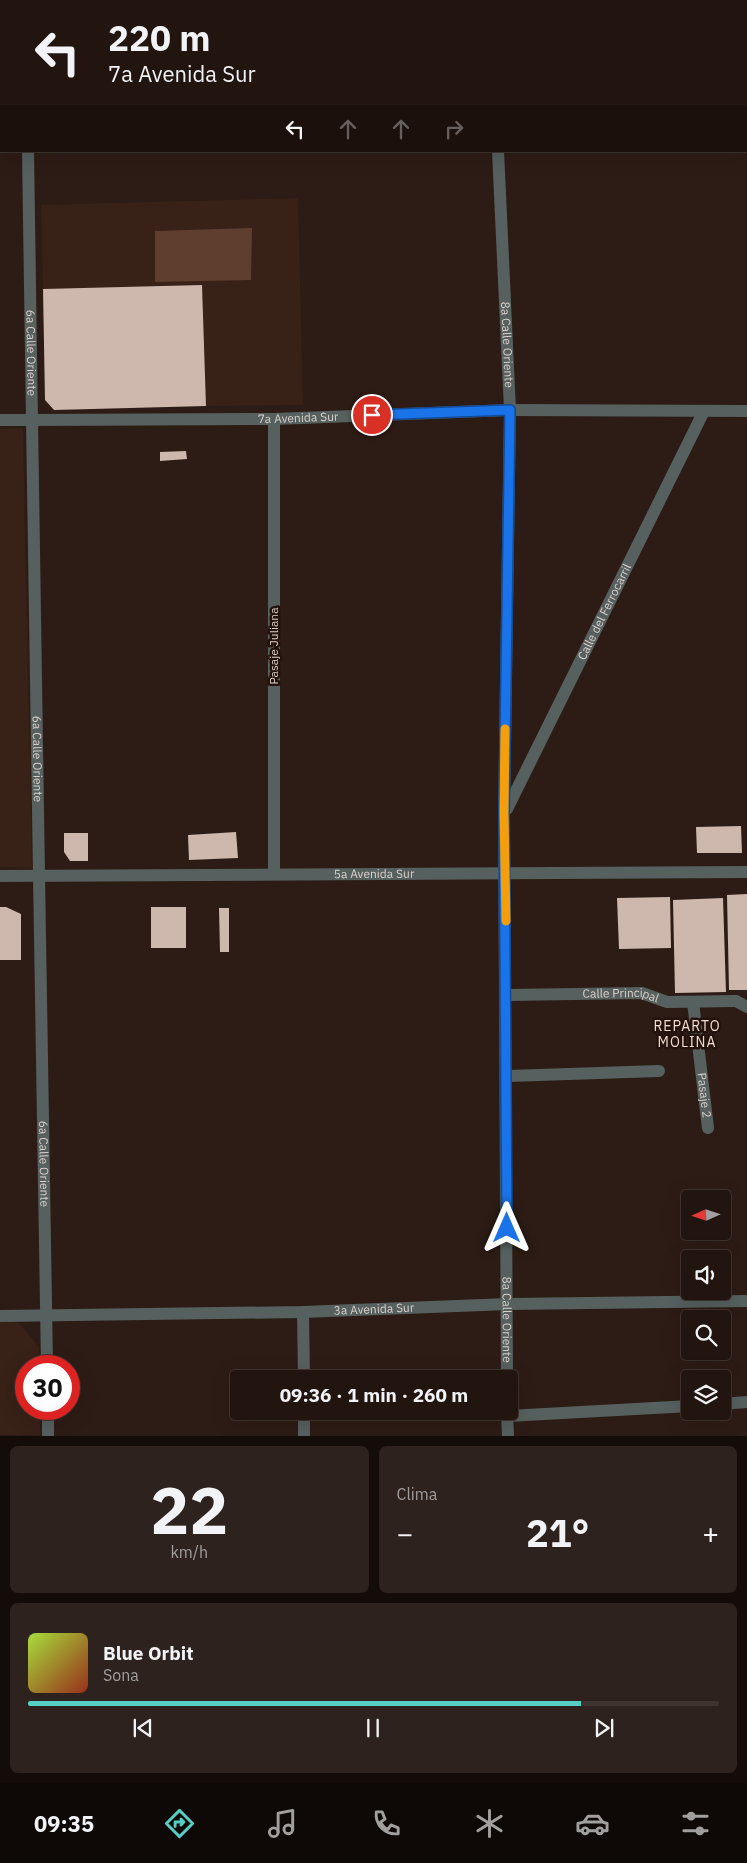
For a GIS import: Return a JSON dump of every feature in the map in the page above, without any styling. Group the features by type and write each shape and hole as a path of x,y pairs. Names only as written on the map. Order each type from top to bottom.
{"street":[{"name":"6a Calle Oriente","path":"28,152 47,1355"},
{"name":"8a Calle Oriente","path":"498,152 510,410 504,813 506,873 507,1370"},
{"name":"7a Avenida Sur","path":"0,420 274,419 510,410 747,411"},
{"name":"Calle del Ferrocarril","path":"504,813 704,411"},
{"name":"Pasaje Juliana","path":"274,419 274,874"},
{"name":"5a Avenida Sur","path":"0,876 747,872"},
{"name":"Calle Principal","path":"506,995 642,993 667,1002 741,1004"},
{"name":"Pasaje 2","path":"693,1002 708,1128"},
{"path":"506,1076 659,1071"},
{"name":"3a Avenida Sur","path":"0,1316 303,1312 508,1304 747,1301"},
{"path":"303,1312 304,1370"},
{"path":"731,1403 747,1402"},
{"path":"518,1414 681,1406"},
{"path":"48,1420 48,1436"},
{"path":"304,1420 304,1436"},
{"path":"507,1420 508,1436"}],"shaded area":[{"path":"298,198 303,405 206,406 202,285 43,289 41,205"},
{"path":"252,228 251,280 155,282 155,231"},
{"path":"23,428 32,868 0,867 0,429"},
{"path":"0,1320 16,1320 39,1347 39,1355 15,1355 15,1420 40,1420 40,1435 0,1435"}],"building":[{"path":"202,285 206,406 54,410 45,400 43,289"},
{"path":"186,451 187,459 160,461 160,452"},
{"path":"741,826 742,853 697,853 696,827"},
{"path":"236,832 238,858 189,860 188,835"},
{"path":"64,833 88,833 88,861 70,861 64,852"},
{"path":"747,894 747,990 729,990 727,895"},
{"path":"670,897 671,948 619,949 617,898"},
{"path":"723,898 726,992 675,993 673,900"},
{"path":"0,907 6,907 21,914 21,960 0,960"},
{"path":"151,907 186,907 186,948 151,948"},
{"path":"219,908 229,908 229,952 220,952"}],"slow traffic":[{"path":"505,729 506,921"}],"district":[{"name":"REPARTO MOLINA","path":"687,1034"}],"route":[{"path":"372,415 510,410 504,813 506,873 507,1228"}]}
